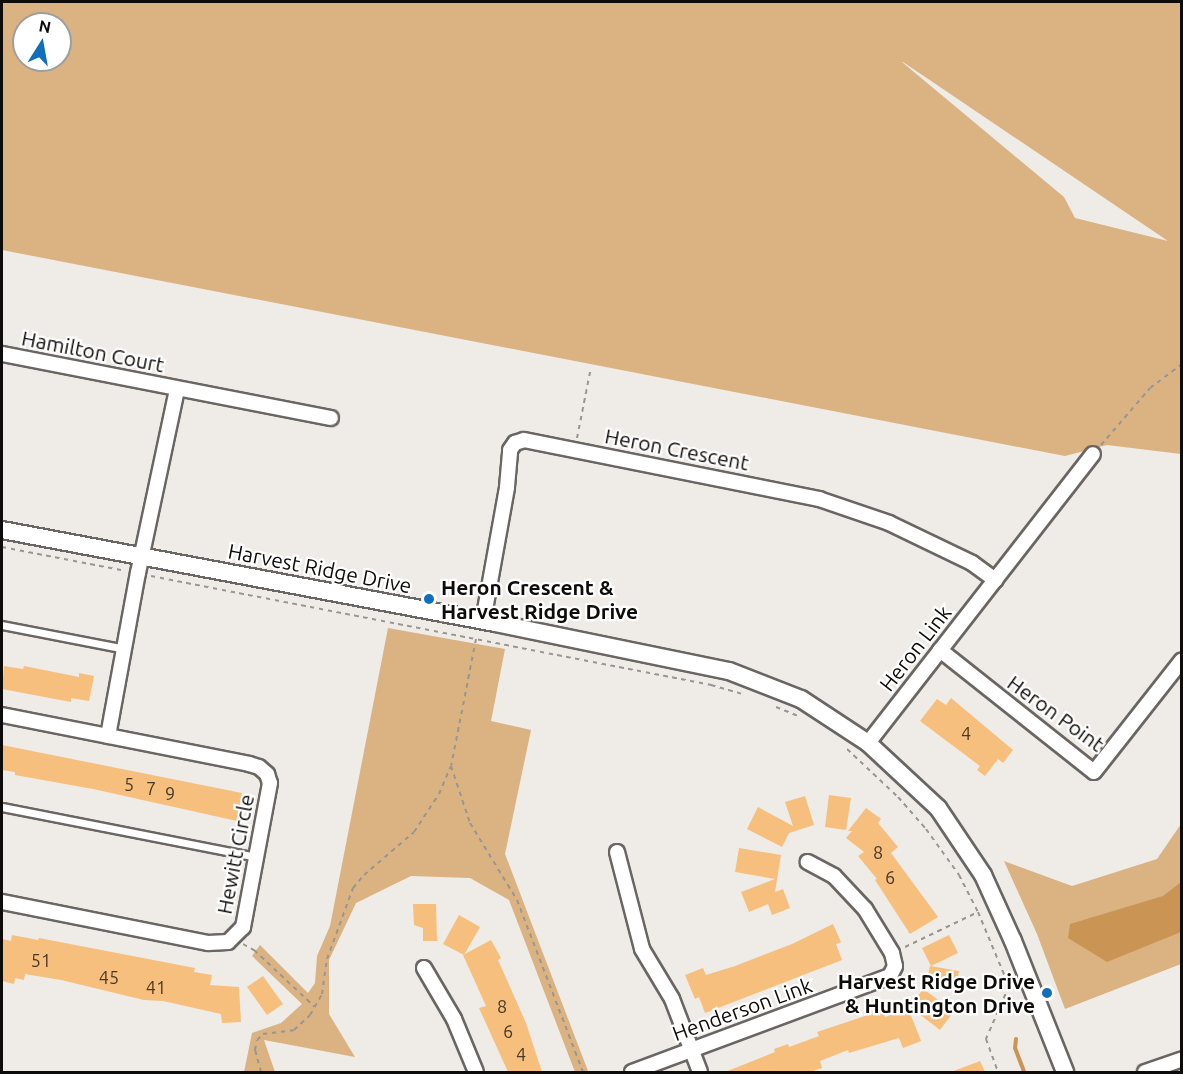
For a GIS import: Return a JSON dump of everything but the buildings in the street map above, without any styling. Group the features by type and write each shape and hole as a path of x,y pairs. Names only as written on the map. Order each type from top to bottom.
{"street":[{"name":"Hamilton Court","path":"2,354 177,390 331,418"},
{"name":"Hamilton Court","path":"140,565 177,390"},
{"name":"Heron Crescent","path":"483,621 507,487 510,450 515,443 524,440 819,499 889,523 972,563 995,580"},
{"name":"Heron Link","path":"868,743 1094,454"},
{"name":"Harvest Ridge Drive","path":"2,530 140,565 483,621 729,671 801,699 868,743 938,808 983,875 1013,940 1065,1072"},
{"path":"108,736 140,565"},
{"name":"Heron Point","path":"940,650 1094,772 1182,660"},
{"name":"Hewitt Circle","path":"2,716 259,767 267,774 270,783 243,927 234,938 220,945 2,902"},
{"path":"617,852 642,949 672,999 700,1072"},
{"path":"808,862 834,876 865,909 894,959"},
{"name":"Henderson Link","path":"632,1072 890,976 894,959"},
{"path":"424,968 454,1018 476,1072"},
{"path":"1145,1072 1182,1059"}],"lane":[{"path":"2,625 125,649"},
{"path":"2,807 256,857"}],"path":[{"path":"1094,454 1150,388 1182,364"},
{"path":"575,450 591,367"},
{"path":"2,547 140,565 476,639 711,685 745,695"},
{"path":"261,1072 255,1050 260,1036 298,1027 315,1007 322,994 327,959 353,888 364,875 414,832 429,811 451,766 476,639"},
{"path":"767,703 808,721"},
{"path":"846,748 898,797 926,829 959,875 978,912 1009,986 986,1039 998,1072"},
{"path":"451,766 470,823 517,900 583,1072"},
{"path":"894,959 978,912"},
{"path":"234,938 254,950 315,1007"}],"shaded area":[{"path":"2,2 1181,2 1181,454 1107,445 1065,456 2,250","holes":["903,62 1168,241 1075,218 1064,197"]},
{"path":"388,628 505,649 491,721 531,730 505,854 588,1071 575,1072 509,900 470,878 411,876 356,903 329,960 329,1014 355,1057 264,1040 275,1072 244,1072 252,1033 281,1023 302,1004 252,956 260,945 308,993 315,983 317,956 330,926"},
{"path":"1181,824 1181,964 1065,1009 1037,934 1004,861 1072,886 1157,859"},
{"path":"1181,882 1181,932 1107,962 1068,938 1070,924 1163,896"}],"waterway":[{"path":"1016,1039 1015,1048 1024,1072"}],"place":[{"name":"Heron Crescent & Harvest Ridge Drive","path":"429,599"},
{"name":"Harvest Ridge Drive & Huntington Drive","path":"1047,993"}]}
